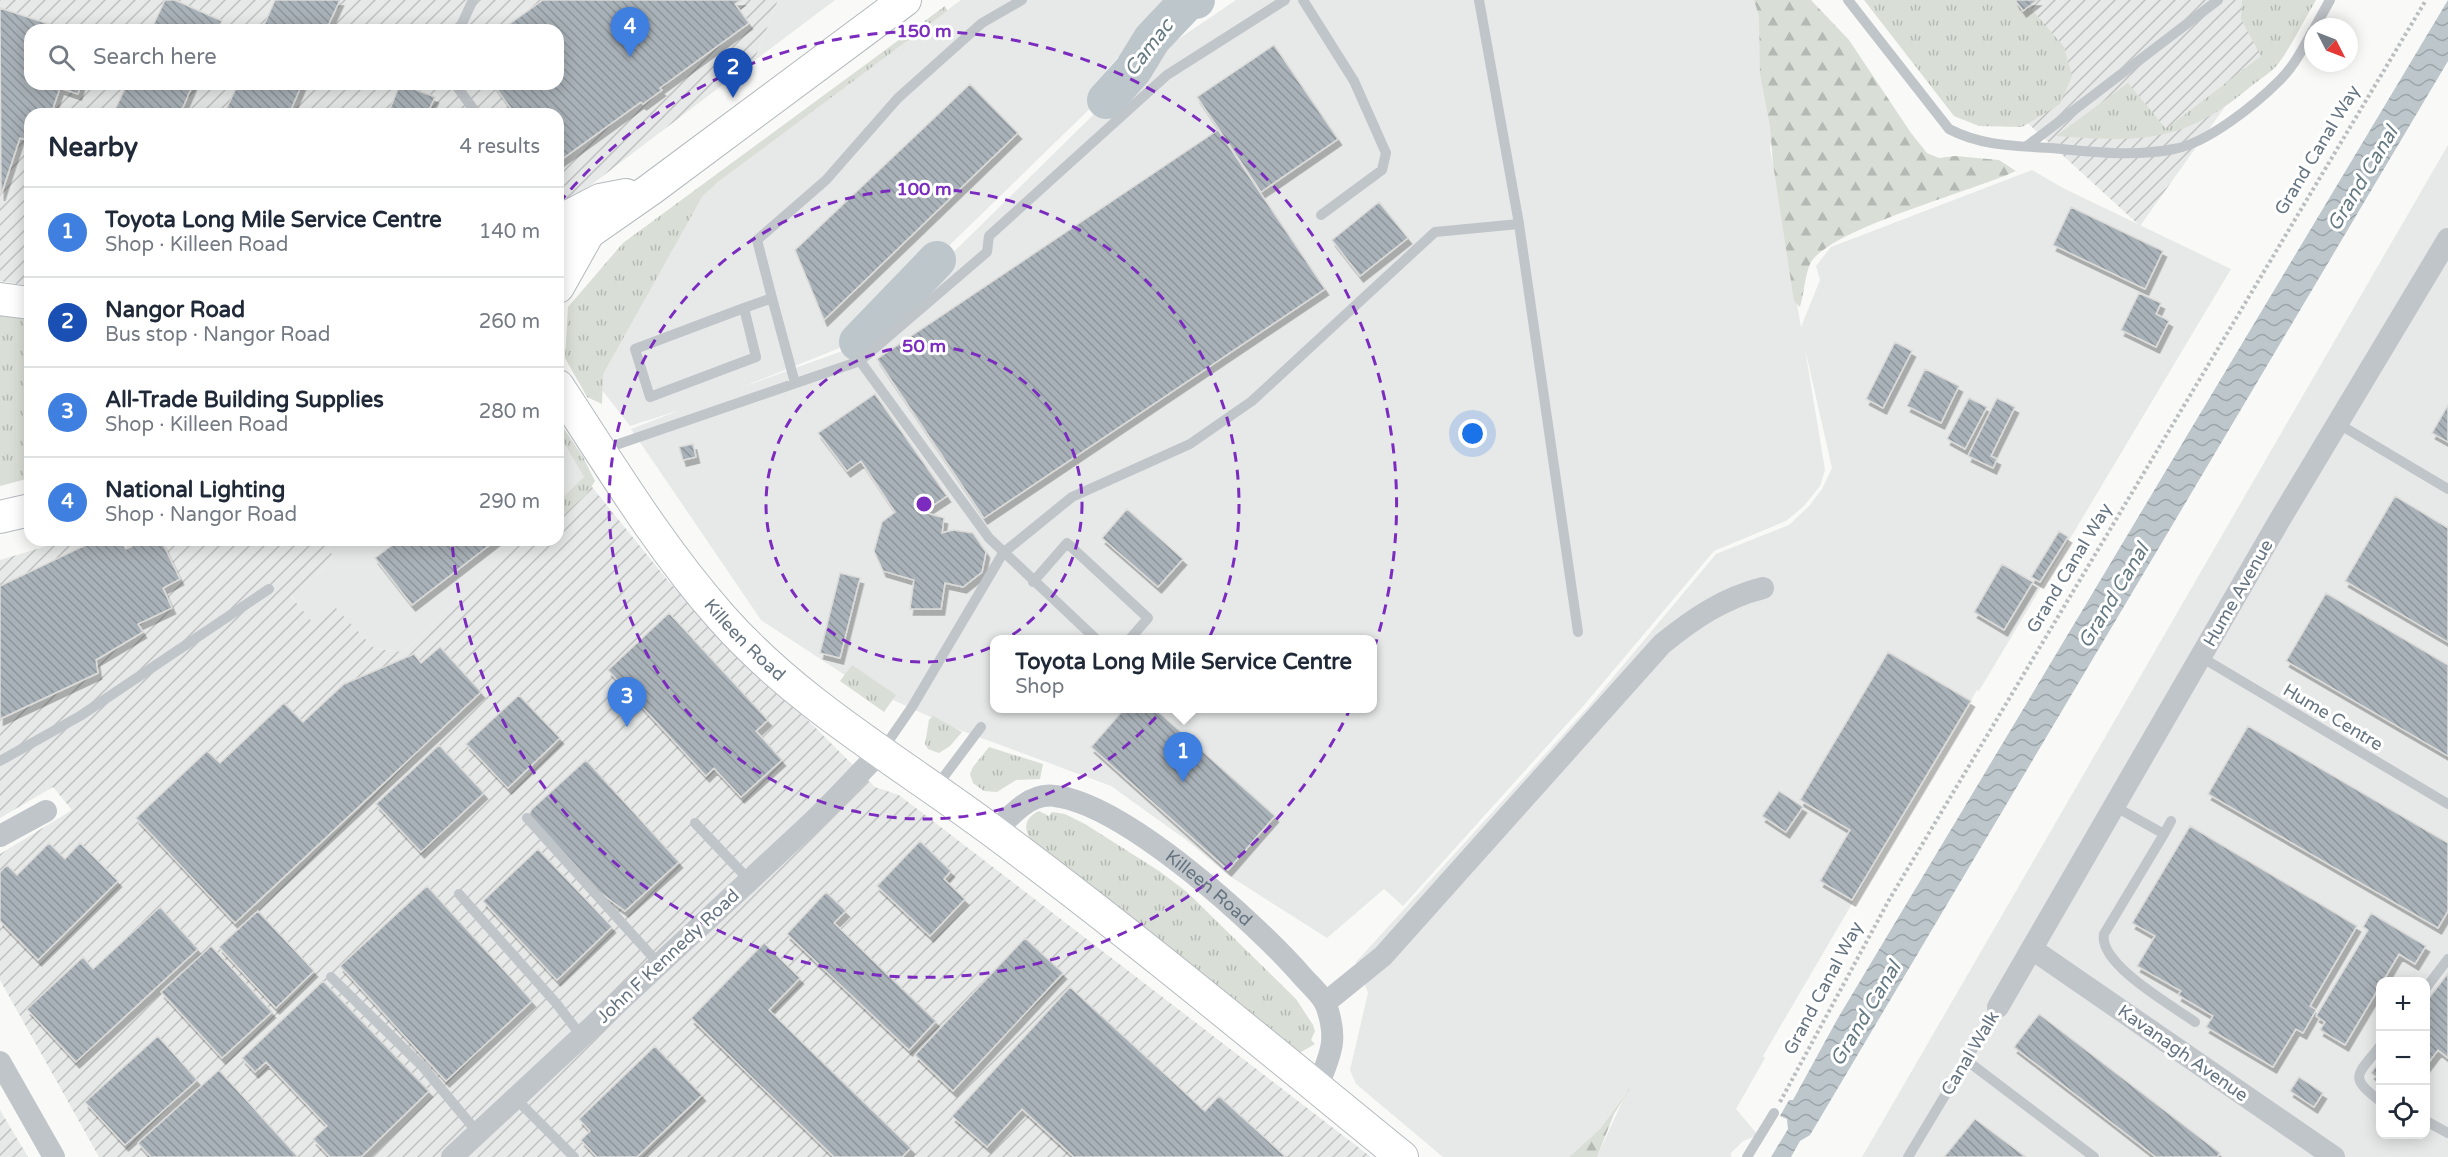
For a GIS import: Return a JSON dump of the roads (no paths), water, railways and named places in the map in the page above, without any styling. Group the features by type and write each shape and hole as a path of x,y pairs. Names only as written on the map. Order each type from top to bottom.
{"street":[{"path":"564,250 651,189 905,0"},
{"path":"564,219 600,200 651,189"},
{"path":"564,276 588,234"},
{"name":"Hume Avenue","path":"2032,949 2337,423 2448,239"},
{"path":"0,299 24,302"},
{"name":"Killeen Road","path":"564,395 654,531 722,619 804,696 995,832 1116,925 1402,1157"},
{"path":"0,518 24,512"},
{"path":"1325,1003 1383,956 1662,644 1711,609 1744,593 1762,588"},
{"name":"John F Kennedy Road","path":"452,1157 823,812 881,751"},
{"name":"Killeen Road","path":"995,832 1030,800 1053,795 1078,802 1166,852 1284,955 1325,1003 1334,1042 1317,1088"},
{"path":"0,836 46,811"},
{"name":"Canal Walk","path":"1998,1007 2032,949"},
{"name":"Kavanagh Avenue","path":"2032,949 2327,1155"},
{"path":"0,1062 54,1157"}],"lane":[{"path":"462,24 473,0"},
{"path":"795,383 757,240 826,180 898,98 982,23 1022,0"},
{"path":"601,450 860,361 987,252 989,236 1167,75 1285,0"},
{"path":"1303,0 1354,81 1386,153 1382,170 1321,215"},
{"path":"1479,0 1519,224 1578,632"},
{"path":"1848,0 1949,129 1965,138 2027,146 2140,154 2177,149 2205,138 2281,79 2304,44"},
{"path":"2027,146 2218,0"},
{"path":"2320,18 2330,0"},
{"path":"459,90 473,108"},
{"path":"881,751 912,707 1003,553 1072,497 1190,444 1252,402 1435,232 1519,224"},
{"path":"744,308 756,357 650,397 635,349 744,308 772,298"},
{"path":"860,361 989,538 1093,635"},
{"path":"2337,423 2448,489"},
{"path":"1034,582 1067,543 1149,618 1133,635"},
{"path":"0,761 80,716 269,589"},
{"name":"Hume Centre","path":"2201,657 2448,804"},
{"path":"935,788 981,727"},
{"path":"2114,806 2164,834"},
{"path":"527,818 659,964"},
{"path":"2171,821 2103,940 2105,949 2132,978 2195,1022"},
{"path":"695,823 749,880"},
{"path":"459,894 556,1003 582,1037"},
{"path":"2430,983 2448,959"},
{"path":"331,977 423,1067 478,1133"},
{"name":"Canal Walk","path":"1908,1157 1998,1007"},
{"path":"2376,1051 2359,1074 2358,1080 2361,1086 2376,1098"},
{"path":"1966,1060 2094,1157"},
{"path":"515,1098 574,1157"},
{"path":"1747,1157 1774,1113"},
{"path":"2430,1123 2448,1133"}],"water":[{"name":"Grand Canal","path":"2448,0 2448,61 1810,1135 1800,1141 1791,1157 1771,1157 1788,1129 1787,1119 1780,1116 1789,1100 1793,1100 1838,1018"}],"waterway":[{"name":"Camac","path":"1106,100 1133,70 1152,39 1188,1 1196,0"},
{"name":"Camac","path":"858,342 937,260"}],"place":[{"name":"National Lighting","path":"630,57"},
{"name":"Nangor Road","path":"733,98"},
{"name":"All-Trade Building Supplies","path":"627,727"},
{"name":"Toyota Long Mile Service Centre","path":"1183,782"}]}
